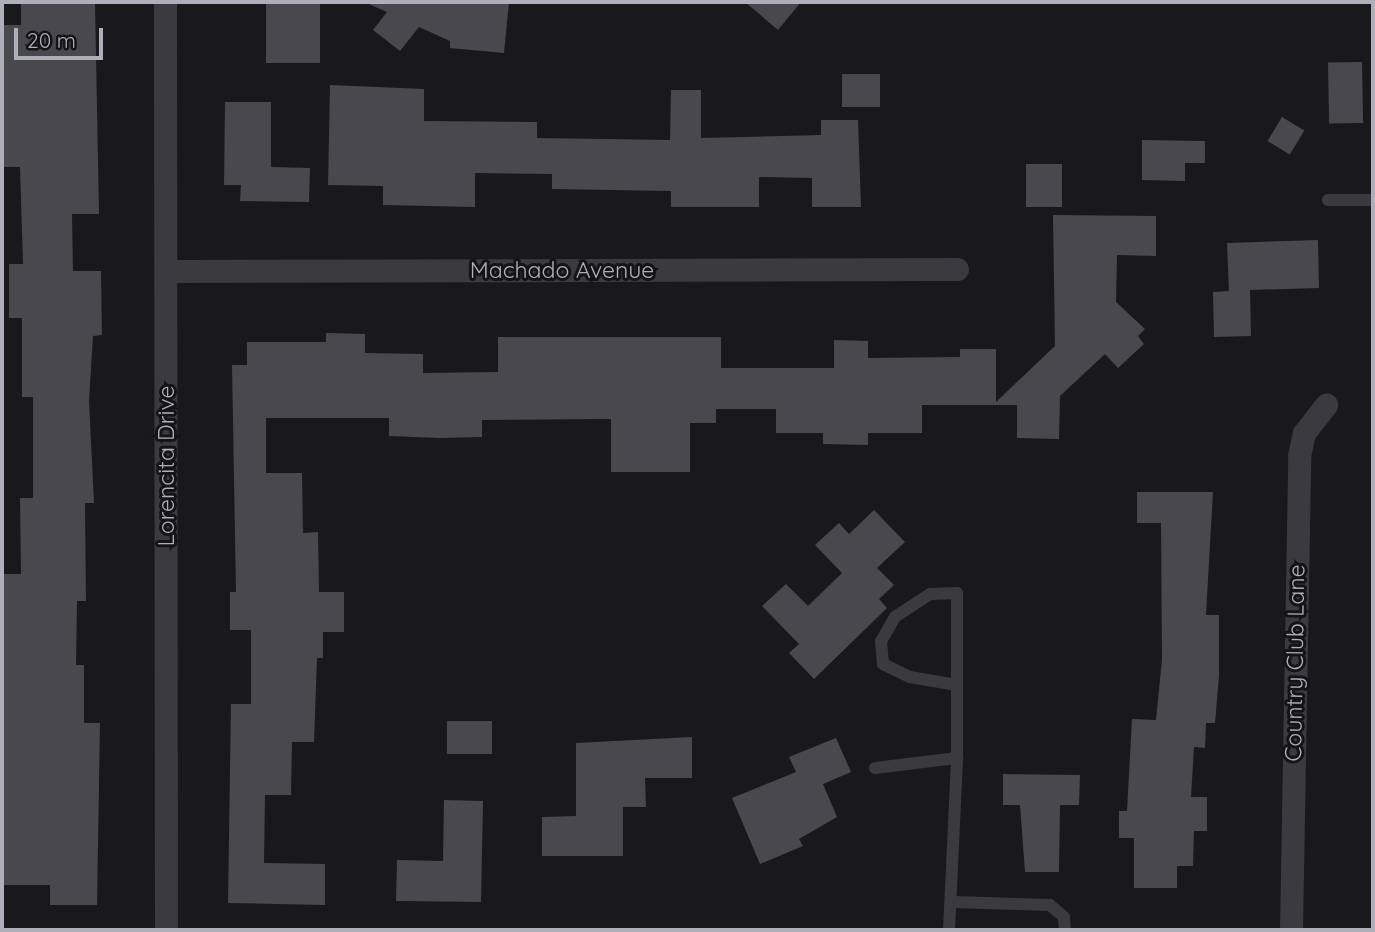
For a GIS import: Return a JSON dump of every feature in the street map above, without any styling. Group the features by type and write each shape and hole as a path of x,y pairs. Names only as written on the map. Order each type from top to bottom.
{"street":[{"name":"Lorencita Drive","path":"165,2 166,930"},
{"name":"Machado Avenue","path":"166,271 957,269"},
{"name":"Country Club Lane","path":"1291,930 1299,456 1304,433 1326,405"}],"lane":[{"path":"1328,200 1373,200"},
{"path":"949,930 953,902 957,758 957,685 957,593 930,594 895,617 881,641 883,664 910,677 957,685"},
{"path":"875,768 957,758"},
{"path":"953,902 1050,905 1064,917 1065,930"}],"building":[{"path":"21,2 95,2 99,214 72,214 73,271 101,271 102,335 93,336 89,401 94,503 85,503 86,601 77,601 76,665 84,665 84,723 100,723 97,905 50,905 50,885 2,885 2,574 21,574 20,498 33,498 33,397 22,397 22,318 9,318 9,264 23,264 20,167 2,167 2,25 21,25"},
{"path":"266,2 320,2 320,63 266,63"},
{"path":"364,2 509,2 504,53 450,48 450,41 419,27 400,51 373,30 387,12"},
{"path":"745,2 801,2 778,30"},
{"path":"1362,62 1363,123 1329,124 1328,63"},
{"path":"842,74 880,74 880,107 842,107"},
{"path":"330,85 424,89 424,121 537,122 537,138 670,140 671,90 701,90 701,138 821,135 821,120 858,120 861,207 812,207 812,178 759,177 759,207 671,207 671,191 552,189 552,174 475,173 475,207 383,205 383,186 328,185"},
{"path":"225,102 271,102 271,167 310,168 309,202 240,201 241,185 224,185"},
{"path":"1282,117 1304,130 1290,154 1268,141"},
{"path":"1142,140 1205,141 1205,163 1185,163 1185,181 1142,180"},
{"path":"1026,164 1062,164 1062,207 1026,207"},
{"path":"1053,215 1156,216 1156,256 1117,255 1116,302 1145,329 1138,336 1144,344 1118,368 1105,354 1060,396 1059,439 1017,438 1017,405 922,405 922,433 868,433 868,445 823,444 823,433 776,433 776,409 716,409 716,423 690,423 690,472 611,472 611,419 482,420 482,437 440,438 389,436 389,418 266,418 266,473 302,473 303,533 318,532 319,592 344,592 344,632 323,632 323,658 317,658 314,742 292,742 291,795 265,795 264,863 325,864 325,905 228,903 231,704 251,704 251,630 230,630 230,592 236,592 232,365 247,365 247,342 326,342 326,333 365,334 365,353 423,354 423,373 498,372 498,337 721,337 721,368 834,368 834,340 868,341 868,358 960,357 960,349 996,349 996,402 1055,346"},
{"path":"1318,240 1319,288 1250,290 1251,336 1214,337 1213,292 1229,291 1227,243"},
{"path":"1137,492 1213,492 1206,615 1219,615 1219,676 1215,723 1206,723 1205,748 1194,747 1191,797 1207,797 1207,831 1194,831 1193,866 1177,866 1177,888 1134,888 1134,838 1119,838 1119,811 1127,811 1132,719 1156,720 1162,659 1161,523 1137,523"},
{"path":"874,510 905,542 877,568 894,585 879,599 887,608 814,679 789,653 799,644 762,606 786,584 808,606 842,573 815,545 839,523 849,534"},
{"path":"447,721 492,721 492,754 447,754"},
{"path":"692,737 692,778 645,778 646,807 623,807 623,856 542,856 542,817 576,816 576,743"},
{"path":"836,738 851,772 823,784 837,817 799,839 803,846 760,864 732,798 796,772 789,757"},
{"path":"1003,774 1080,775 1079,805 1060,805 1059,872 1025,872 1020,805 1003,805"},
{"path":"444,800 483,801 481,902 396,901 397,860 443,861"}]}
